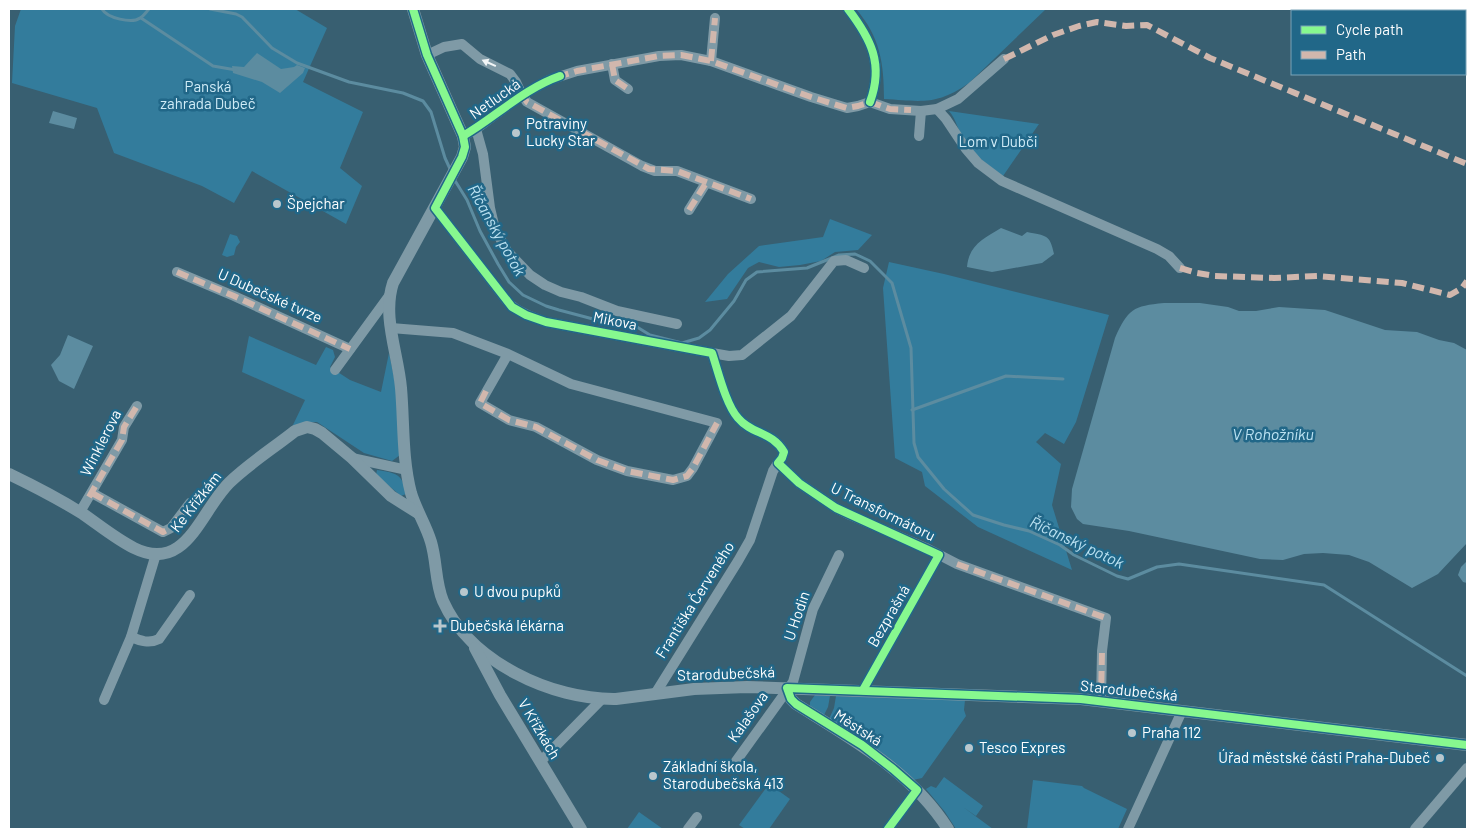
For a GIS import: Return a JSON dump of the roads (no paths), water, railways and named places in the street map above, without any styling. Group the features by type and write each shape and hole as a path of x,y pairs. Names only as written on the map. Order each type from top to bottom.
{"street":[{"path":"413,9 427,55 463,136"},
{"path":"848,9 864,29 873,49 876,68 875,89 870,102"},
{"path":"711,61 715,18"},
{"name":"Netlucká","path":"427,55 444,47 462,44 480,59 510,74 527,102 649,169 677,171 751,199"},
{"name":"Netlucká","path":"418,512 411,493 406,470 400,374 388,312 389,296 402,268 462,157 465,147 463,136 476,129 522,95 549,80 577,71 612,64 681,54 711,61 847,108 870,102 890,108 921,111 937,109"},
{"path":"1004,59 958,99 937,109 972,156 978,163 1002,181 1157,249 1169,256 1180,268"},
{"path":"612,64 615,80 628,89"},
{"path":"919,136 921,111"},
{"name":"Mikova","path":"476,129 483,154 490,208 495,229 507,251 530,275 545,285 561,292 581,297 617,311 677,324"},
{"path":"689,210 706,183"},
{"name":"Mikova","path":"435,208 512,307 526,315 546,322 729,356 742,355 791,316 834,261 846,260 864,268"},
{"name":"U Dubečské tvrze","path":"177,272 350,349"},
{"path":"335,370 389,296"},
{"path":"391,328 453,333 508,354 571,384 717,423 687,476 673,480 627,470 597,460 536,427 509,420 480,403 508,354"},
{"path":"712,353 732,409 738,419 754,430 770,437 780,446 784,452 778,463"},
{"name":"Winklerova","path":"80,512 122,440 124,427 137,406"},
{"name":"Ke Křížkám","path":"156,554 169,552 182,546 231,481 295,431 307,427 315,429 338,445 352,458"},
{"path":"352,458 406,470"},
{"path":"352,458 391,496 418,512"},
{"name":"U Transformátoru","path":"778,463 799,482 836,508 962,566 1106,618 1102,651 1101,701"},
{"name":"Františka Červeného","path":"655,694 750,540 773,471 778,463"},
{"path":"9,474 80,512 133,547 156,554 131,637 104,700"},
{"name":"Winklerova","path":"92,493 163,532 171,528 190,503"},
{"name":"Starodubečská","path":"418,512 431,542 442,599 473,643 509,669 557,692 601,700 709,687 787,688 1101,701 1467,744"},
{"name":"U Hodin","path":"787,688 792,682 813,609 839,555"},
{"name":"Bezprašná","path":"863,690 940,555"},
{"path":"131,637 144,642 152,642 159,639 190,595"},
{"name":"V Křížkách","path":"473,643 486,670 581,829"},
{"name":"Kalašova","path":"734,764 787,688"},
{"name":"Městská","path":"787,688 796,704 862,745 894,769 930,804 948,829"},
{"path":"540,762 601,700"},
{"path":"1128,829 1182,711"},
{"path":"1415,829 1467,768"},
{"path":"888,829 917,790"},
{"path":"688,829 697,817"}],"water":[{"path":"257,53 281,69 297,65 305,68 303,73 280,93 262,82 233,73 232,66 244,67"},
{"path":"53,111 77,118 74,129 49,123"},
{"path":"1001,228 1022,236 1027,232 1046,237 1051,243 1054,254 1042,263 992,272 967,267 968,259 978,243"},
{"name":"V Rohožníku","path":"1164,303 1200,303 1228,307 1239,311 1256,311 1279,307 1325,310 1385,330 1417,332 1454,343 1467,350 1467,543 1438,574 1412,588 1369,562 1349,555 1323,553 1304,554 1283,560 1260,559 1129,531 1083,524 1077,519 1071,507 1072,489 1115,338 1128,315 1133,311 1145,306"},
{"path":"68,335 93,346 74,389 59,381 51,365 60,355"},
{"path":"1467,561 1467,583 1463,582 1458,575 1461,567"}],"waterway":[{"name":"Říčanský potok","path":"102,9 109,15 126,20 136,20 149,9"},
{"name":"Říčanský potok","path":"210,9 242,17 272,48 297,63 349,82 403,93 423,101 431,112 445,158 451,171"},
{"path":"141,18 213,66 236,70"},
{"name":"Říčanský potok","path":"454,179 467,200 480,231 498,264 509,282 523,295 559,310 593,319 637,327 650,335 682,343 699,338 710,330 734,301 746,280 757,272 807,268 839,255 855,254 870,261 892,283 911,348 914,443 918,457 944,489 973,515 1029,531 1060,545 1074,555 1117,576 1128,579 1157,567 1179,564 1324,585 1467,676"},
{"path":"912,410 1006,376 1063,379"}],"place":[{"name":"Potraviny Lucky Star","path":"516,133"},
{"name":"Špejchar","path":"277,204"},
{"name":"U dvou pupků","path":"464,592"},
{"name":"Dubečská lékárna","path":"440,626"},
{"name":"Praha 112","path":"1132,733"},
{"name":"Tesco Expres","path":"969,748"},
{"name":"Úřad městské části Praha-Dubeč","path":"1440,758"},
{"name":"Základní škola, Starodubečská 413","path":"653,776"}],"park label":[{"name":"Panská zahrada Dubeč","path":"208,96"},
{"name":"Lom v Dubči","path":"998,142"}]}
